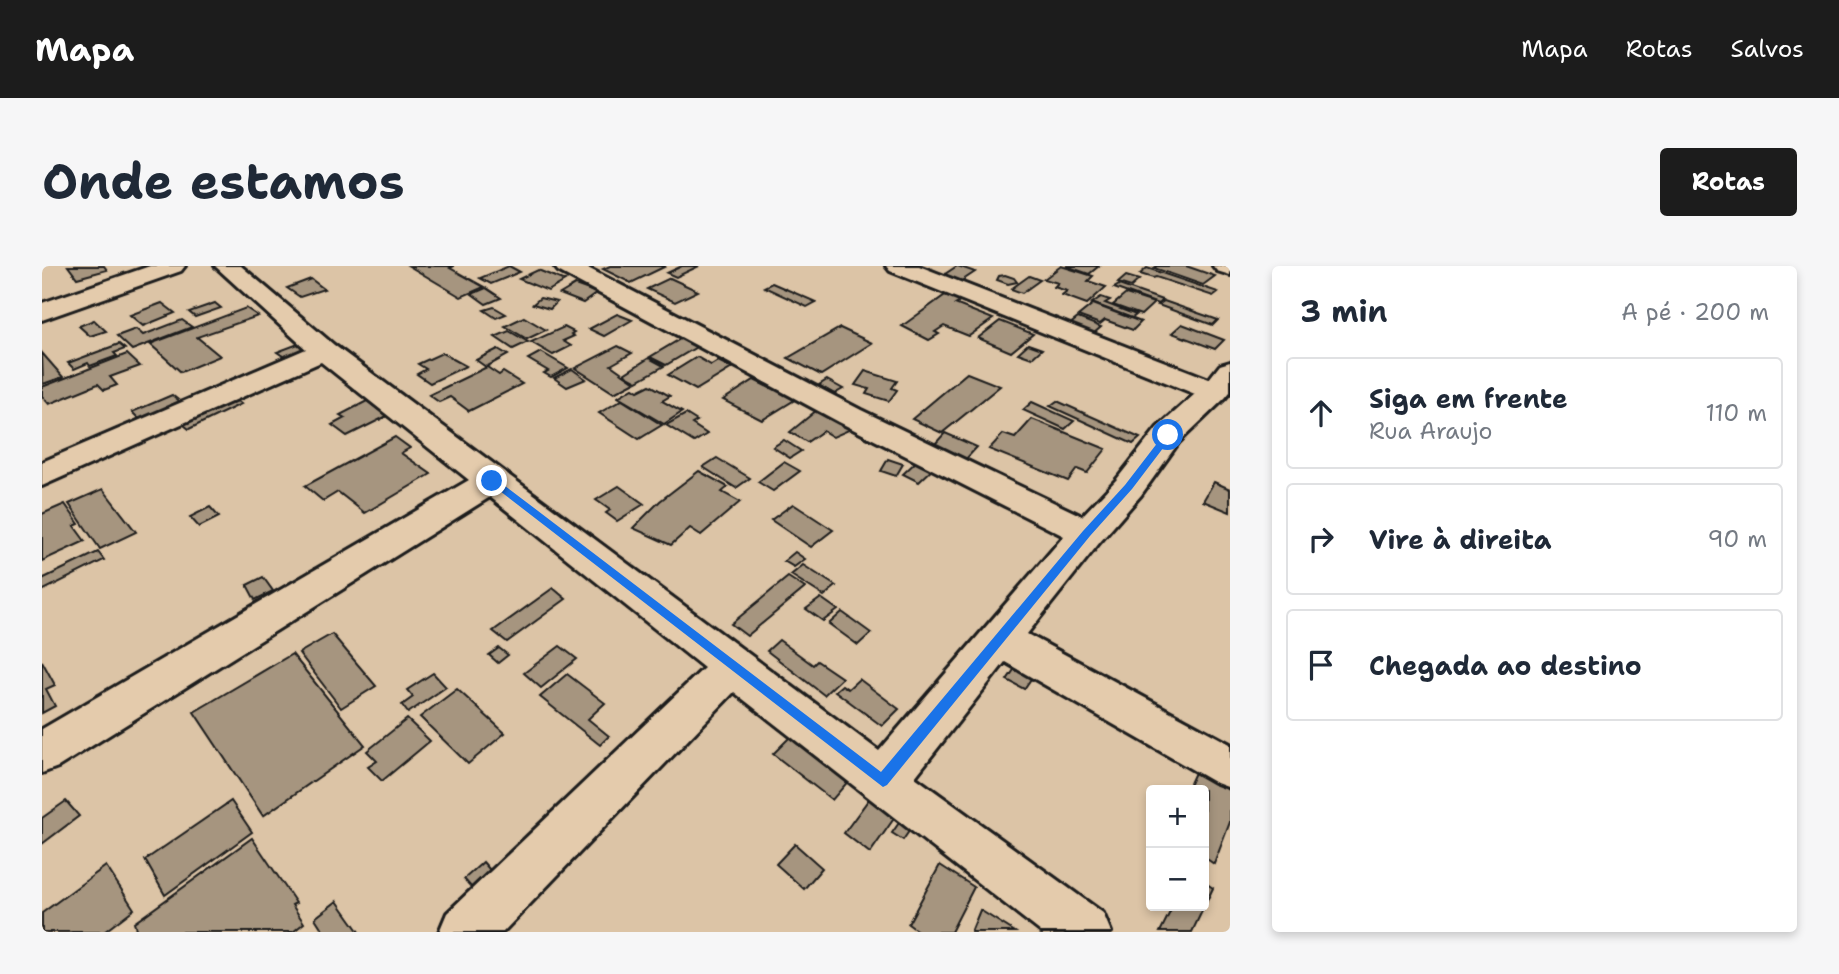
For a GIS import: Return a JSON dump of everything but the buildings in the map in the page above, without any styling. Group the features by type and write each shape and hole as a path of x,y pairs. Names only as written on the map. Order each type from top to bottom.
{"street":[{"path":"42,312 173,266"},
{"path":"227,266 324,351 732,667 1084,932"},
{"path":"566,266 850,415 1087,533"},
{"path":"883,781 1087,533 1129,487 1168,435 1223,381 898,266"},
{"path":"42,475 324,351"},
{"path":"42,754 492,481"},
{"path":"1000,639 1230,767"},
{"path":"466,932 732,667"}],"route":[{"path":"492,481 883,781 1087,533 1129,487 1168,435"}]}
